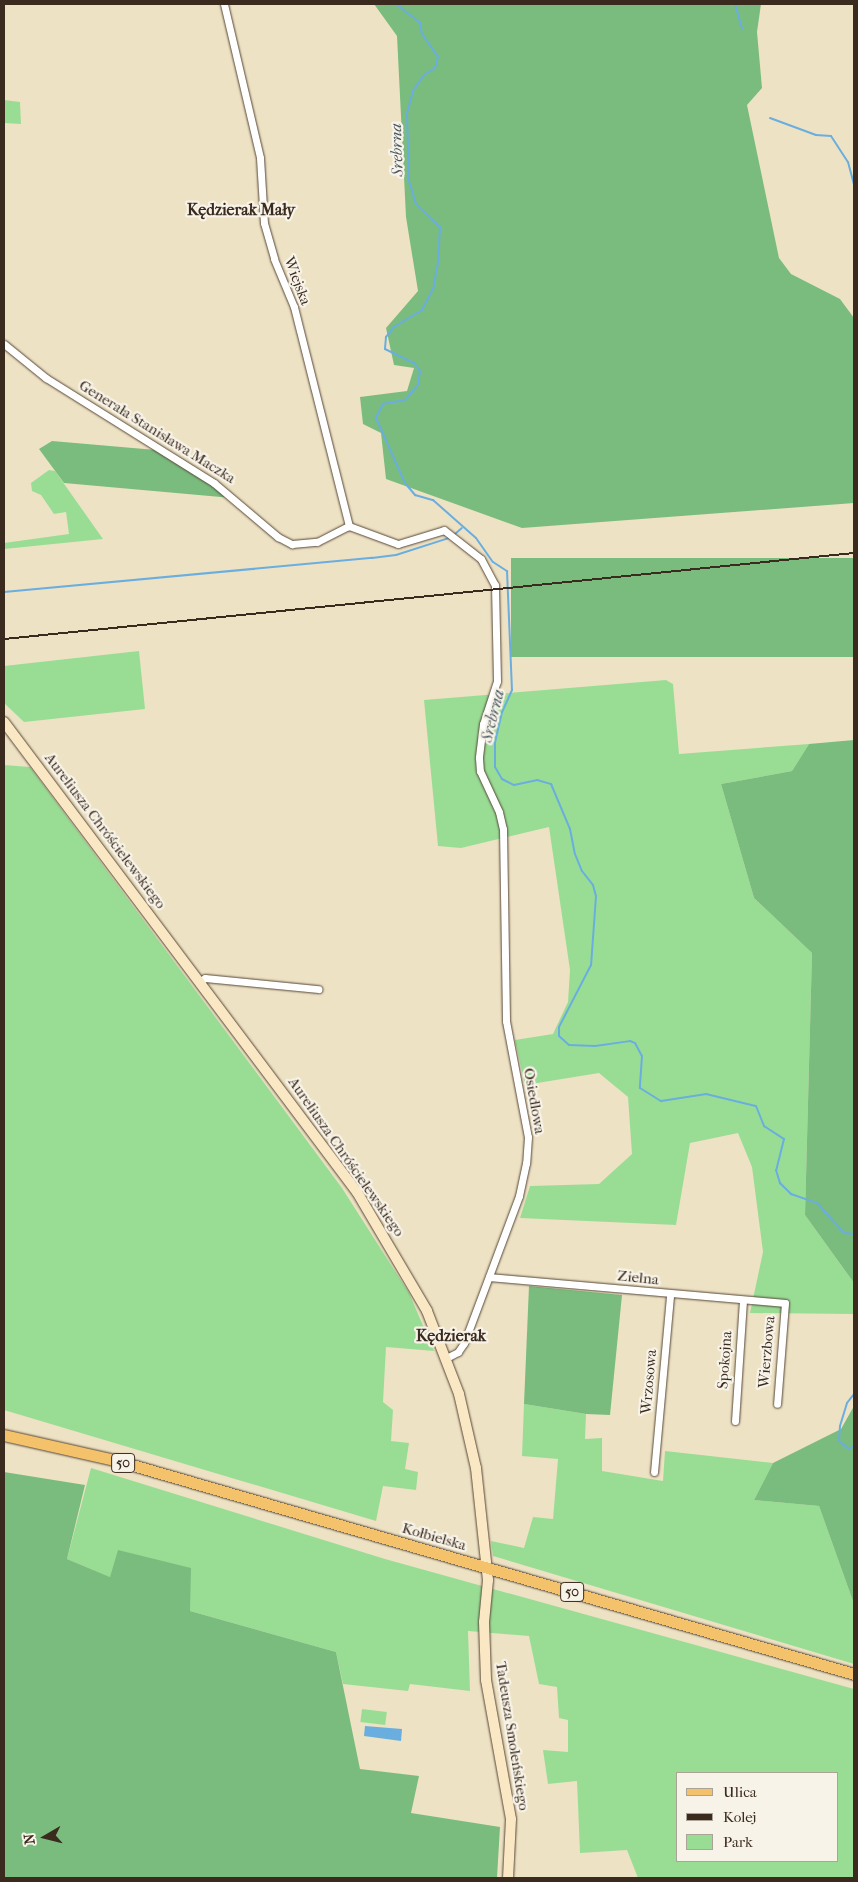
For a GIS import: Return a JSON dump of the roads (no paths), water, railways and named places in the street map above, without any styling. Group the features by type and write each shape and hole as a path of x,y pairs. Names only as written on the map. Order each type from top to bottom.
{"main road":[{"name":"Kołbielska","path":"4,1435 115,1460 854,1674"}],"street":[{"name":"Wiejska","path":"224,4 260,158 264,223 274,259 294,307 349,526"},
{"name":"Generała Stanisława Maczka","path":"4,344 46,378 214,483 278,537 292,544 304,545 317,542 349,526"},
{"name":"Osiedlowa","path":"349,526 388,542 408,542 444,530 481,559 494,580 497,681 483,724 480,772 499,812 502,829 506,1021 528,1137 526,1163 519,1196 489,1277 461,1348 446,1358"},
{"name":"Aureliusza Chróścielewskiego","path":"4,722 357,1192 405,1270 446,1358 470,1437 487,1568"},
{"path":"199,982 205,978 318,989"},
{"name":"Zielna","path":"489,1277 670,1295 785,1303"},
{"name":"Wrzosowa","path":"654,1472 670,1295"},
{"name":"Spokojna","path":"735,1422 743,1301"},
{"name":"Wierzbowa","path":"777,1404 785,1303"},
{"name":"Tadeusza Smoleńskiego","path":"487,1568 484,1622 485,1672 511,1819 508,1878"}],"water":[{"path":"365,1726 402,1729 401,1741 364,1736"}],"waterway":[{"name":"Srebrna","path":"396,4 420,23 422,34 438,57 435,68 424,75 413,91 407,114 409,181 416,204 440,227 438,262 433,289 422,310 394,327 386,337 385,349 414,363 420,371 418,385 405,400 383,404 376,418 405,483 415,495 433,500 476,538 493,562 507,571 512,690 502,712 495,743 495,767 502,779 514,785 537,780 551,784 570,829 575,854 582,871 593,885 596,896 591,965 559,1027 559,1036 569,1045 595,1046 630,1041 635,1043 642,1056 640,1088 661,1101 706,1094 756,1106 764,1126 784,1139 776,1170 780,1183 791,1194 817,1203 844,1233 854,1234"},
{"path":"735,4 742,29"},
{"path":"770,118 816,135 831,136 848,162 854,185"},
{"path":"455,534 462,528"},
{"path":"4,592 372,558 396,555 449,538"},
{"name":"Srebrna","path":"854,1394 847,1403 840,1426 839,1441 849,1449 854,1446"}],"railway":[{"path":"4,639 854,553"}],"district":[{"name":"Kędzierak Mały","path":"241,210"},
{"name":"Kędzierak","path":"451,1336"}]}
